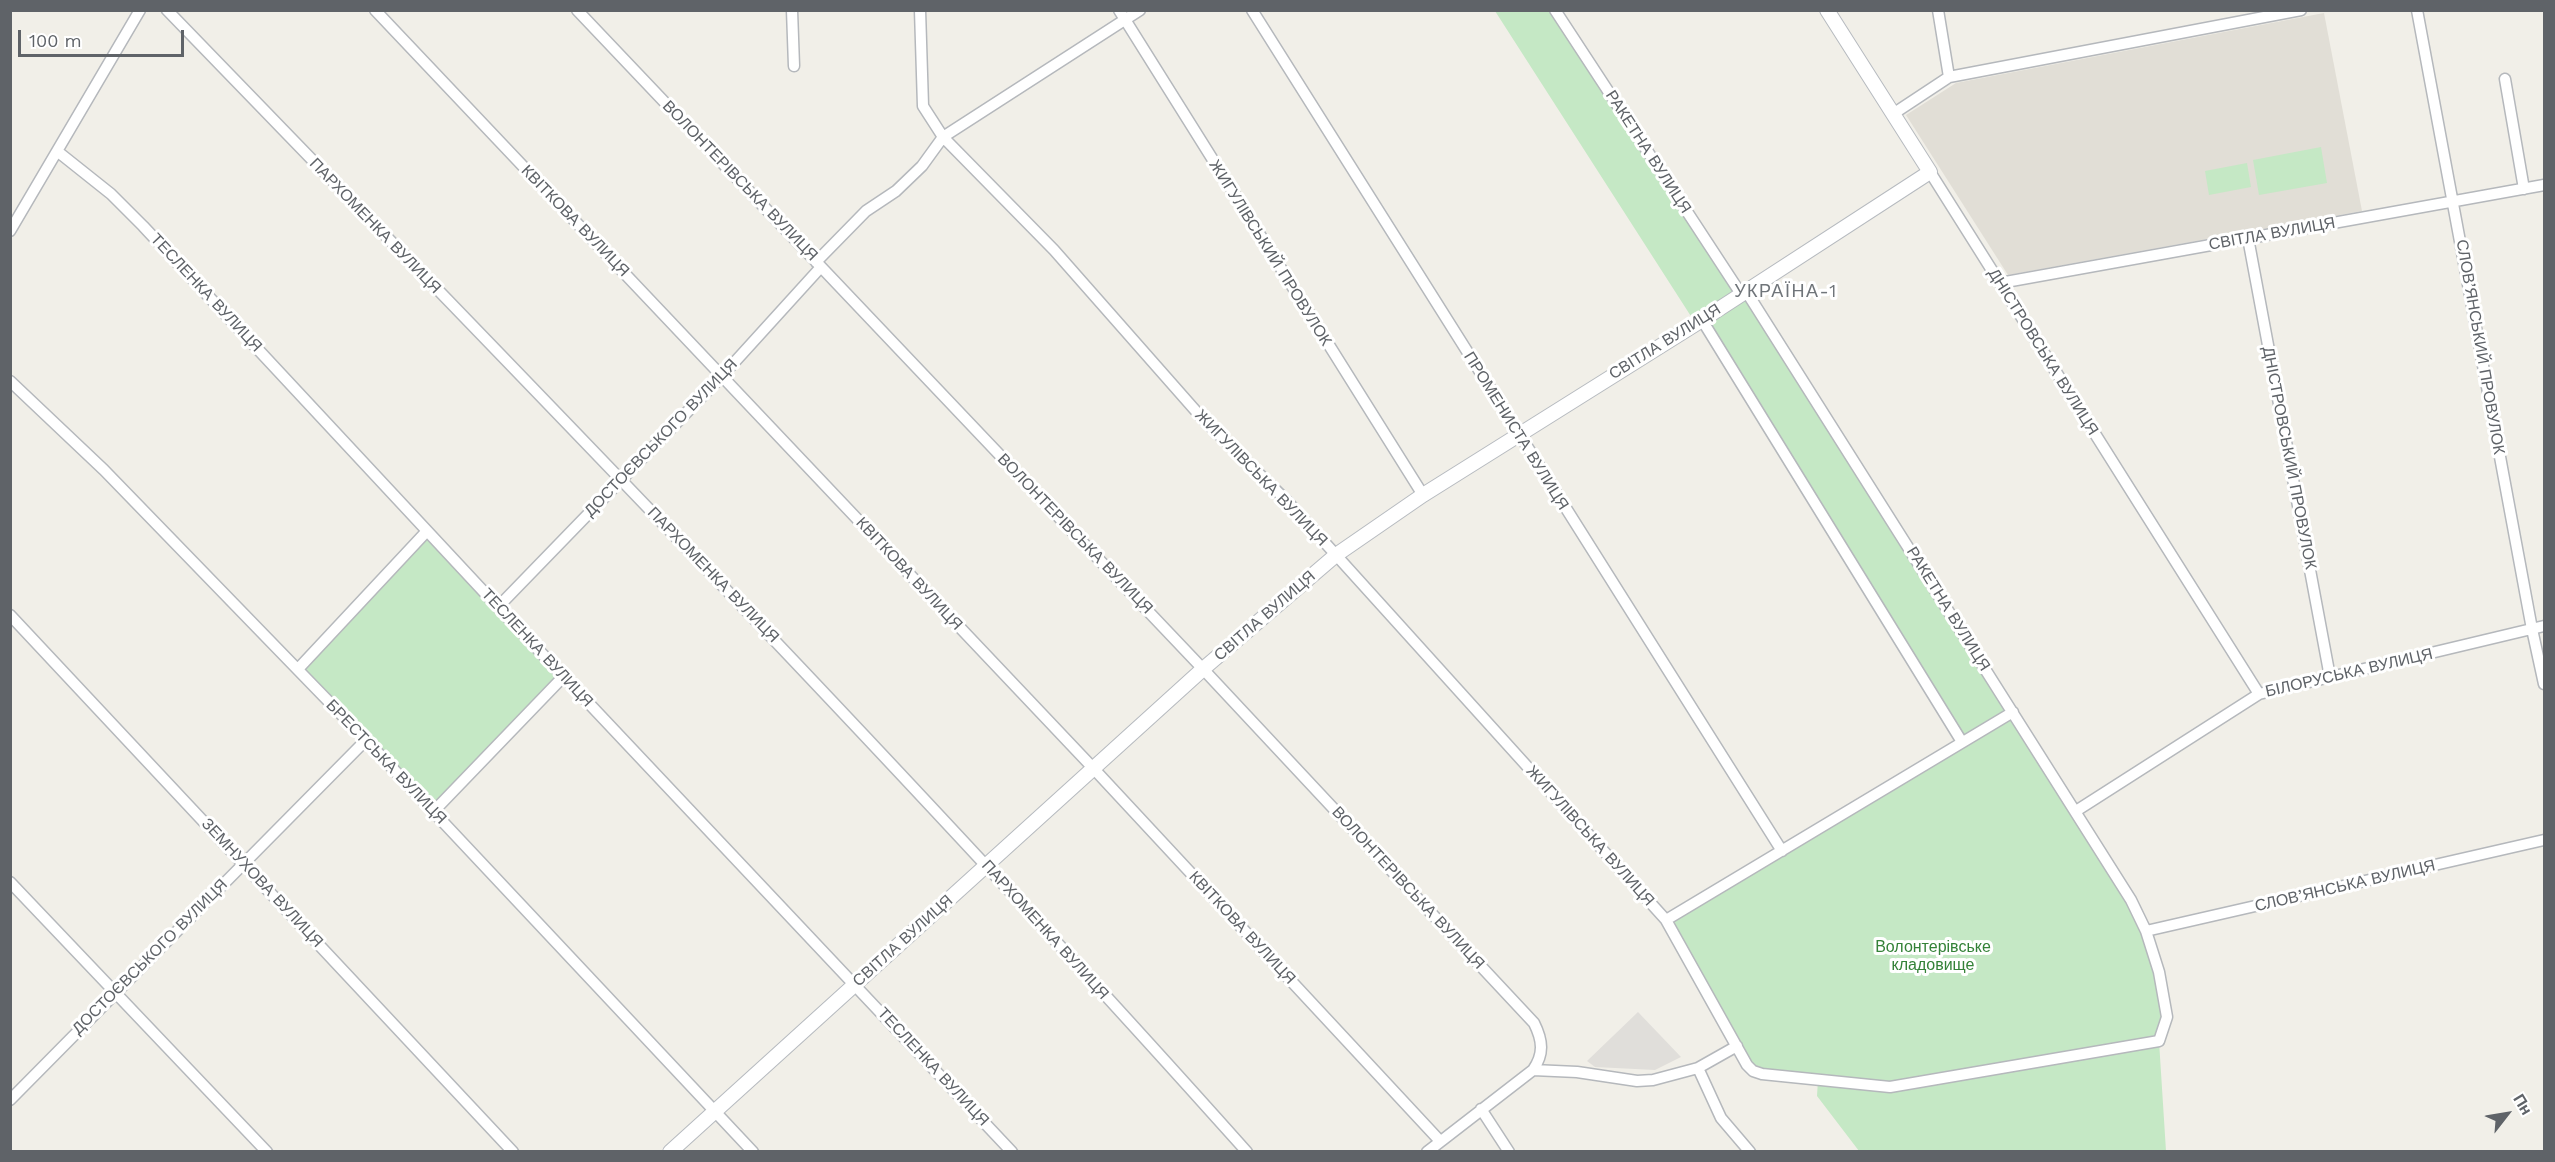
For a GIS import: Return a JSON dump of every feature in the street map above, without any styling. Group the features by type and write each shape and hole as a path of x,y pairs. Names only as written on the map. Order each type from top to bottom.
{"street":[{"path":"10,231 140,10"},
{"name":"ПАРХОМЕНКА ВУЛИЦЯ","path":"166,10 622,480 987,865 1247,1152"},
{"name":"КВІТКОВА ВУЛИЦЯ","path":"375,10 1094,769 1440,1140"},
{"name":"ВОЛОНТЕРІВСЬКА ВУЛИЦЯ","path":"577,10 1203,669 1534,1023 1540,1034 1542,1048 1540,1059 1533,1070"},
{"path":"792,10 794,66"},
{"name":"ЖИГУЛІВСЬКА ВУЛИЦЯ","path":"920,10 923,106 927,116 944,137 1054,250 1202,418 1289,503 1666,920 1737,1046"},
{"name":"ДОСТОЄВСЬКОГО ВУЛИЦЯ","path":"498,607 722,376 866,211 896,191 922,166 944,137 1121,16 1140,10"},
{"name":"ПРОМЕНИСТА ВУЛИЦЯ","path":"1252,10 1782,851"},
{"name":"РАКЕТНА ВУЛИЦЯ","path":"1556,10 1744,292 2116,872 2146,931 2159,972 2167,1017 2159,1041 1890,1087 1762,1074 1753,1071 1747,1065 1737,1046"},
{"name":"ДНІСТРОВСЬКА ВУЛИЦЯ","path":"1827,10 2259,694"},
{"path":"1938,10 1949,77"},
{"path":"1893,114 1949,77 2301,10"},
{"name":"СЛОВ’ЯНСЬКИЙ ПРОВУЛОК","path":"2416,10 2544,684"},
{"name":"ЖИГУЛІВСЬКИЙ ПРОВУЛОК","path":"1121,16 1423,495"},
{"path":"2505,79 2524,189"},
{"name":"ТЕСЛЕНКА ВУЛИЦЯ","path":"57,151 111,194 143,226 498,607 1012,1152"},
{"name":"СВІТЛА ВУЛИЦЯ","path":"670,1152 1203,669 1336,555 1423,495 1702,320 1930,172"},
{"name":"СВІТЛА ВУЛИЦЯ","path":"2000,283 2544,185"},
{"name":"ДНІСТРОВСЬКИЙ ПРОВУЛОК","path":"2248,238 2330,677"},
{"path":"1702,320 1962,742"},
{"name":"БРЕСТСЬКА ВУЛИЦЯ","path":"10,381 104,470 298,669 753,1152"},
{"path":"298,669 427,531"},
{"name":"ЗЕМНУХОВА ВУЛИЦЯ","path":"10,615 513,1152"},
{"name":"БІЛОРУСЬКА ВУЛИЦЯ","path":"2076,811 2259,694 2544,626"},
{"path":"434,811 564,676"},
{"path":"1666,920 2013,712"},
{"name":"ДОСТОЄВСЬКОГО ВУЛИЦЯ","path":"10,1100 366,740"},
{"name":"СЛОВ’ЯНСЬКА ВУЛИЦЯ","path":"2146,931 2544,840"},
{"path":"10,882 267,1152"},
{"path":"1426,1152 1533,1070 1577,1072 1637,1081 1653,1080 1698,1068 1737,1046"},
{"path":"1698,1068 1721,1118 1750,1152"},
{"path":"1481,1109 1509,1152"}],"shaded area":[{"path":"2324,13 2362,211 2008,275 1906,115 1956,83"},
{"path":"1638,1012 1681,1057 1655,1070 1595,1067 1587,1061"}],"green space":[{"name":"Волонтерівське кладовище","path":"1495,11 1551,11 1745,296 2131,900 2167,1017 2159,1041 2166,1151 1859,1151 1817,1096 1818,1080 1753,1071 1666,920 1965,740 1704,315 1694,321"},
{"path":"2321,147 2327,183 2259,195 2253,160"},
{"path":"2247,163 2251,187 2209,195 2205,171"},
{"path":"427,534 560,676 434,807 301,669"}],"district":[{"name":"УКРАЇНА-1","path":"1786,292"}]}
